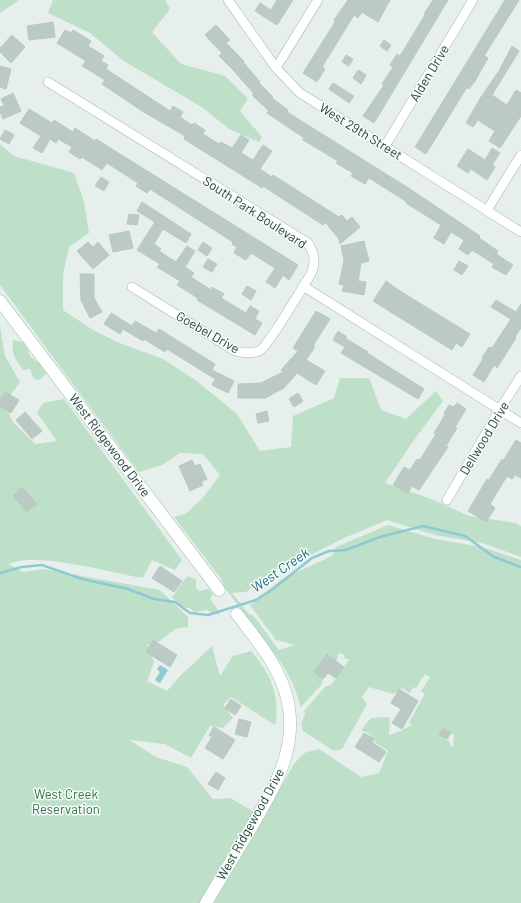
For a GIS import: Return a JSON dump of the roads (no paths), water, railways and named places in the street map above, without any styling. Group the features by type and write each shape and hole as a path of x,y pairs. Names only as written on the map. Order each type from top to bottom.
{"street":[{"name":"West 29th Street","path":"228,0 276,68 300,93 521,232"},
{"path":"276,68 318,0"},
{"name":"Alden Drive","path":"385,146 473,0"},
{"name":"South Park Boulevard","path":"48,82 308,243 313,253 314,266 311,274 303,286"},
{"path":"487,210 521,155"},
{"path":"303,286 521,423"},
{"name":"Goebel Drive","path":"132,287 235,351 246,354 260,350 272,336 303,286"},
{"name":"West Ridgewood Drive","path":"0,301 219,590"},
{"name":"Dellwood Drive","path":"447,500 521,376"},
{"name":"West Ridgewood Drive","path":"206,903 275,785 285,762 290,737 290,715 282,681 267,655 237,614"}],"water":[{"path":"160,665 168,670 160,683 155,680 160,672 157,669"}],"waterway":[{"name":"West Creek","path":"0,573 22,567 42,565 82,579 128,589 154,599 175,602 190,613 208,615 256,600 273,589 312,558 329,551 346,550 380,537 423,526 465,536 494,557 521,567"}],"park label":[{"name":"West Creek Reservation","path":"66,802"}]}
